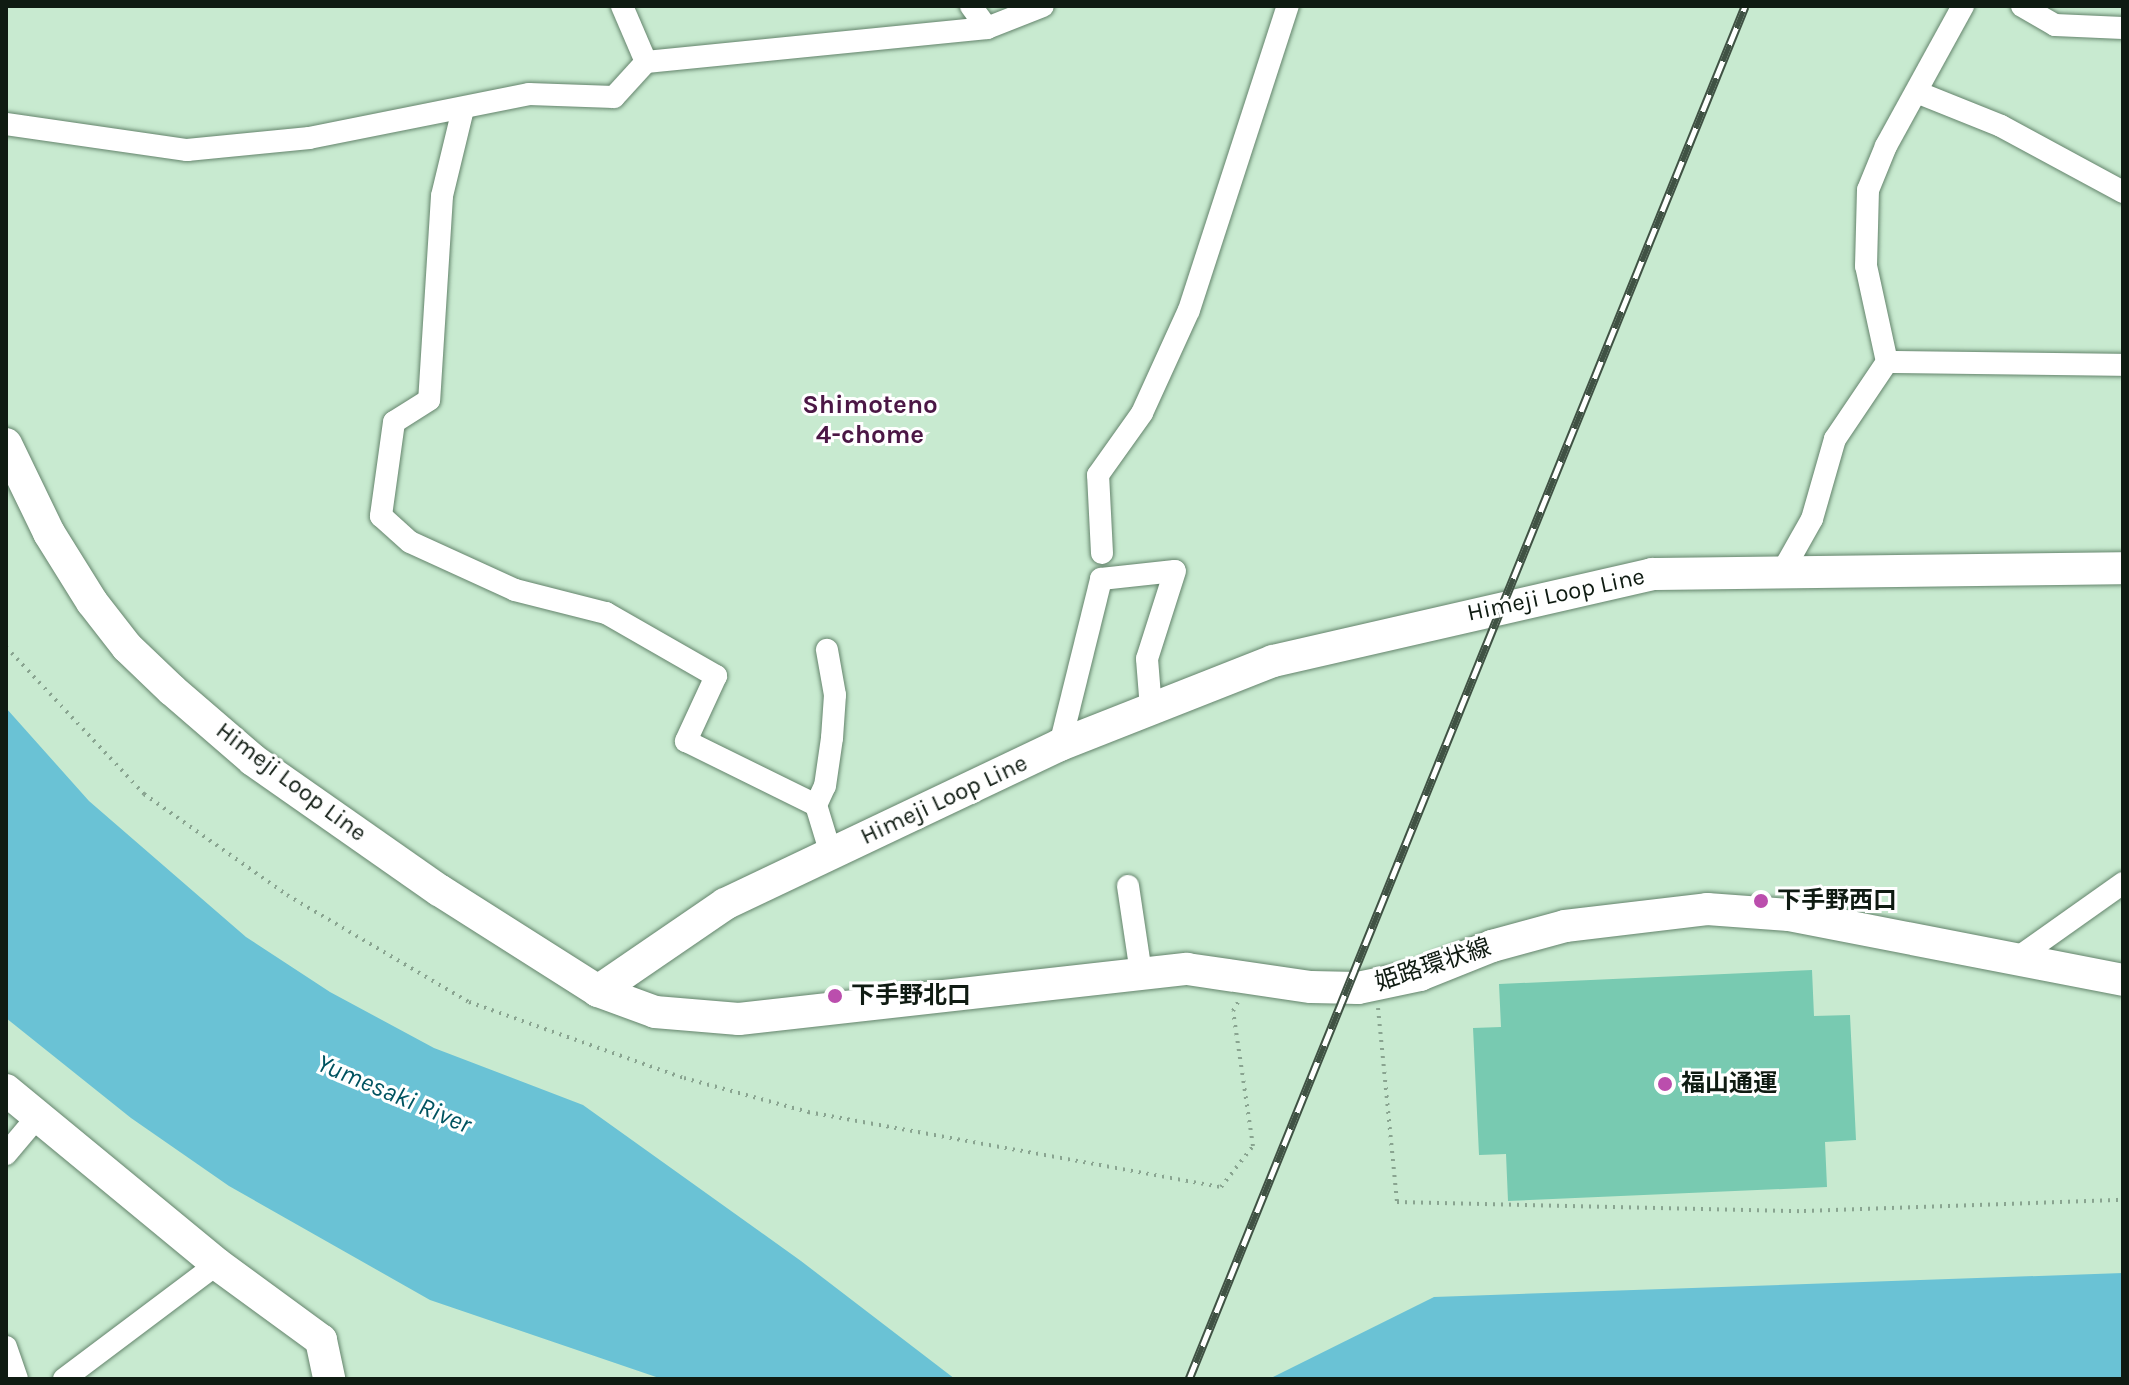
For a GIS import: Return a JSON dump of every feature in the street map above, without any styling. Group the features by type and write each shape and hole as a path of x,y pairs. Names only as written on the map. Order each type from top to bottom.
{"main road":[{"name":"Himeji Loop Line","path":"6,444 49,533 92,602 127,647 172,690 253,760 439,890 598,991 725,904 1060,745 1273,661 1499,606 1652,574 2123,568"},
{"name":"姫路環状線","path":"598,991 655,1012 705,1020 1141,973 1218,971 1311,987 1358,988 1420,975 1492,946 1565,926 1707,909 1789,915 2123,980"},
{"path":"6,1090 217,1264 321,1340 329,1379"}],"street":[{"path":"622,6 646,62"},
{"path":"971,6 987,28"},
{"path":"6,124 187,150 309,138 529,94 614,97 646,62 987,28 1043,6"},
{"path":"1102,553 1098,475 1142,413 1189,310 1288,6"},
{"path":"1781,574 1812,519 1835,439 1887,362 1863,229 1868,190 1886,146 1919,93 1963,6"},
{"path":"2022,6 2055,25 2123,28"},
{"path":"1919,93 2001,126 2123,192"},
{"path":"463,109 442,196 429,400 394,422 381,516 410,542 515,590 606,613 716,676 686,741 816,805"},
{"path":"1887,362 2123,365"},
{"path":"1060,745 1101,579 1175,571 1147,659 1151,709"},
{"path":"827,650 835,695 832,738 825,786 816,805 831,854"},
{"path":"2013,961 2123,883"},
{"path":"1128,886 1141,973"},
{"path":"6,1154 38,1116"},
{"path":"64,1379 217,1264"},
{"path":"6,1347 17,1379"}],"path":[{"path":"6,647 144,794 287,895 469,1002 684,1078 808,1112 1221,1187 1253,1146 1233,1011 1240,997 1254,1001"},
{"path":"1369,1003 1380,1009 1397,1202 1804,1211 2123,1200"}],"water":[{"name":"Yumesaki River","path":"6,708 89,801 246,937 330,992 434,1048 583,1105 801,1261 955,1379 662,1379 430,1300 229,1186 131,1118 6,1018"},
{"path":"2123,1273 2123,1379 1269,1379 1434,1297"}],"building":[{"name":"福山通運","path":"1812,970 1814,1016 1850,1015 1856,1140 1825,1142 1827,1187 1508,1201 1506,1154 1479,1155 1473,1028 1501,1027 1499,984"}],"railway":[{"path":"1189,1379 1745,6"}],"place":[{"name":"下手野西口","path":"1761,901"},
{"name":"下手野北口","path":"835,996"},
{"name":"福山通運","path":"1665,1084"}],"district":[{"name":"Shimoteno 4-chome","path":"870,420"}]}
